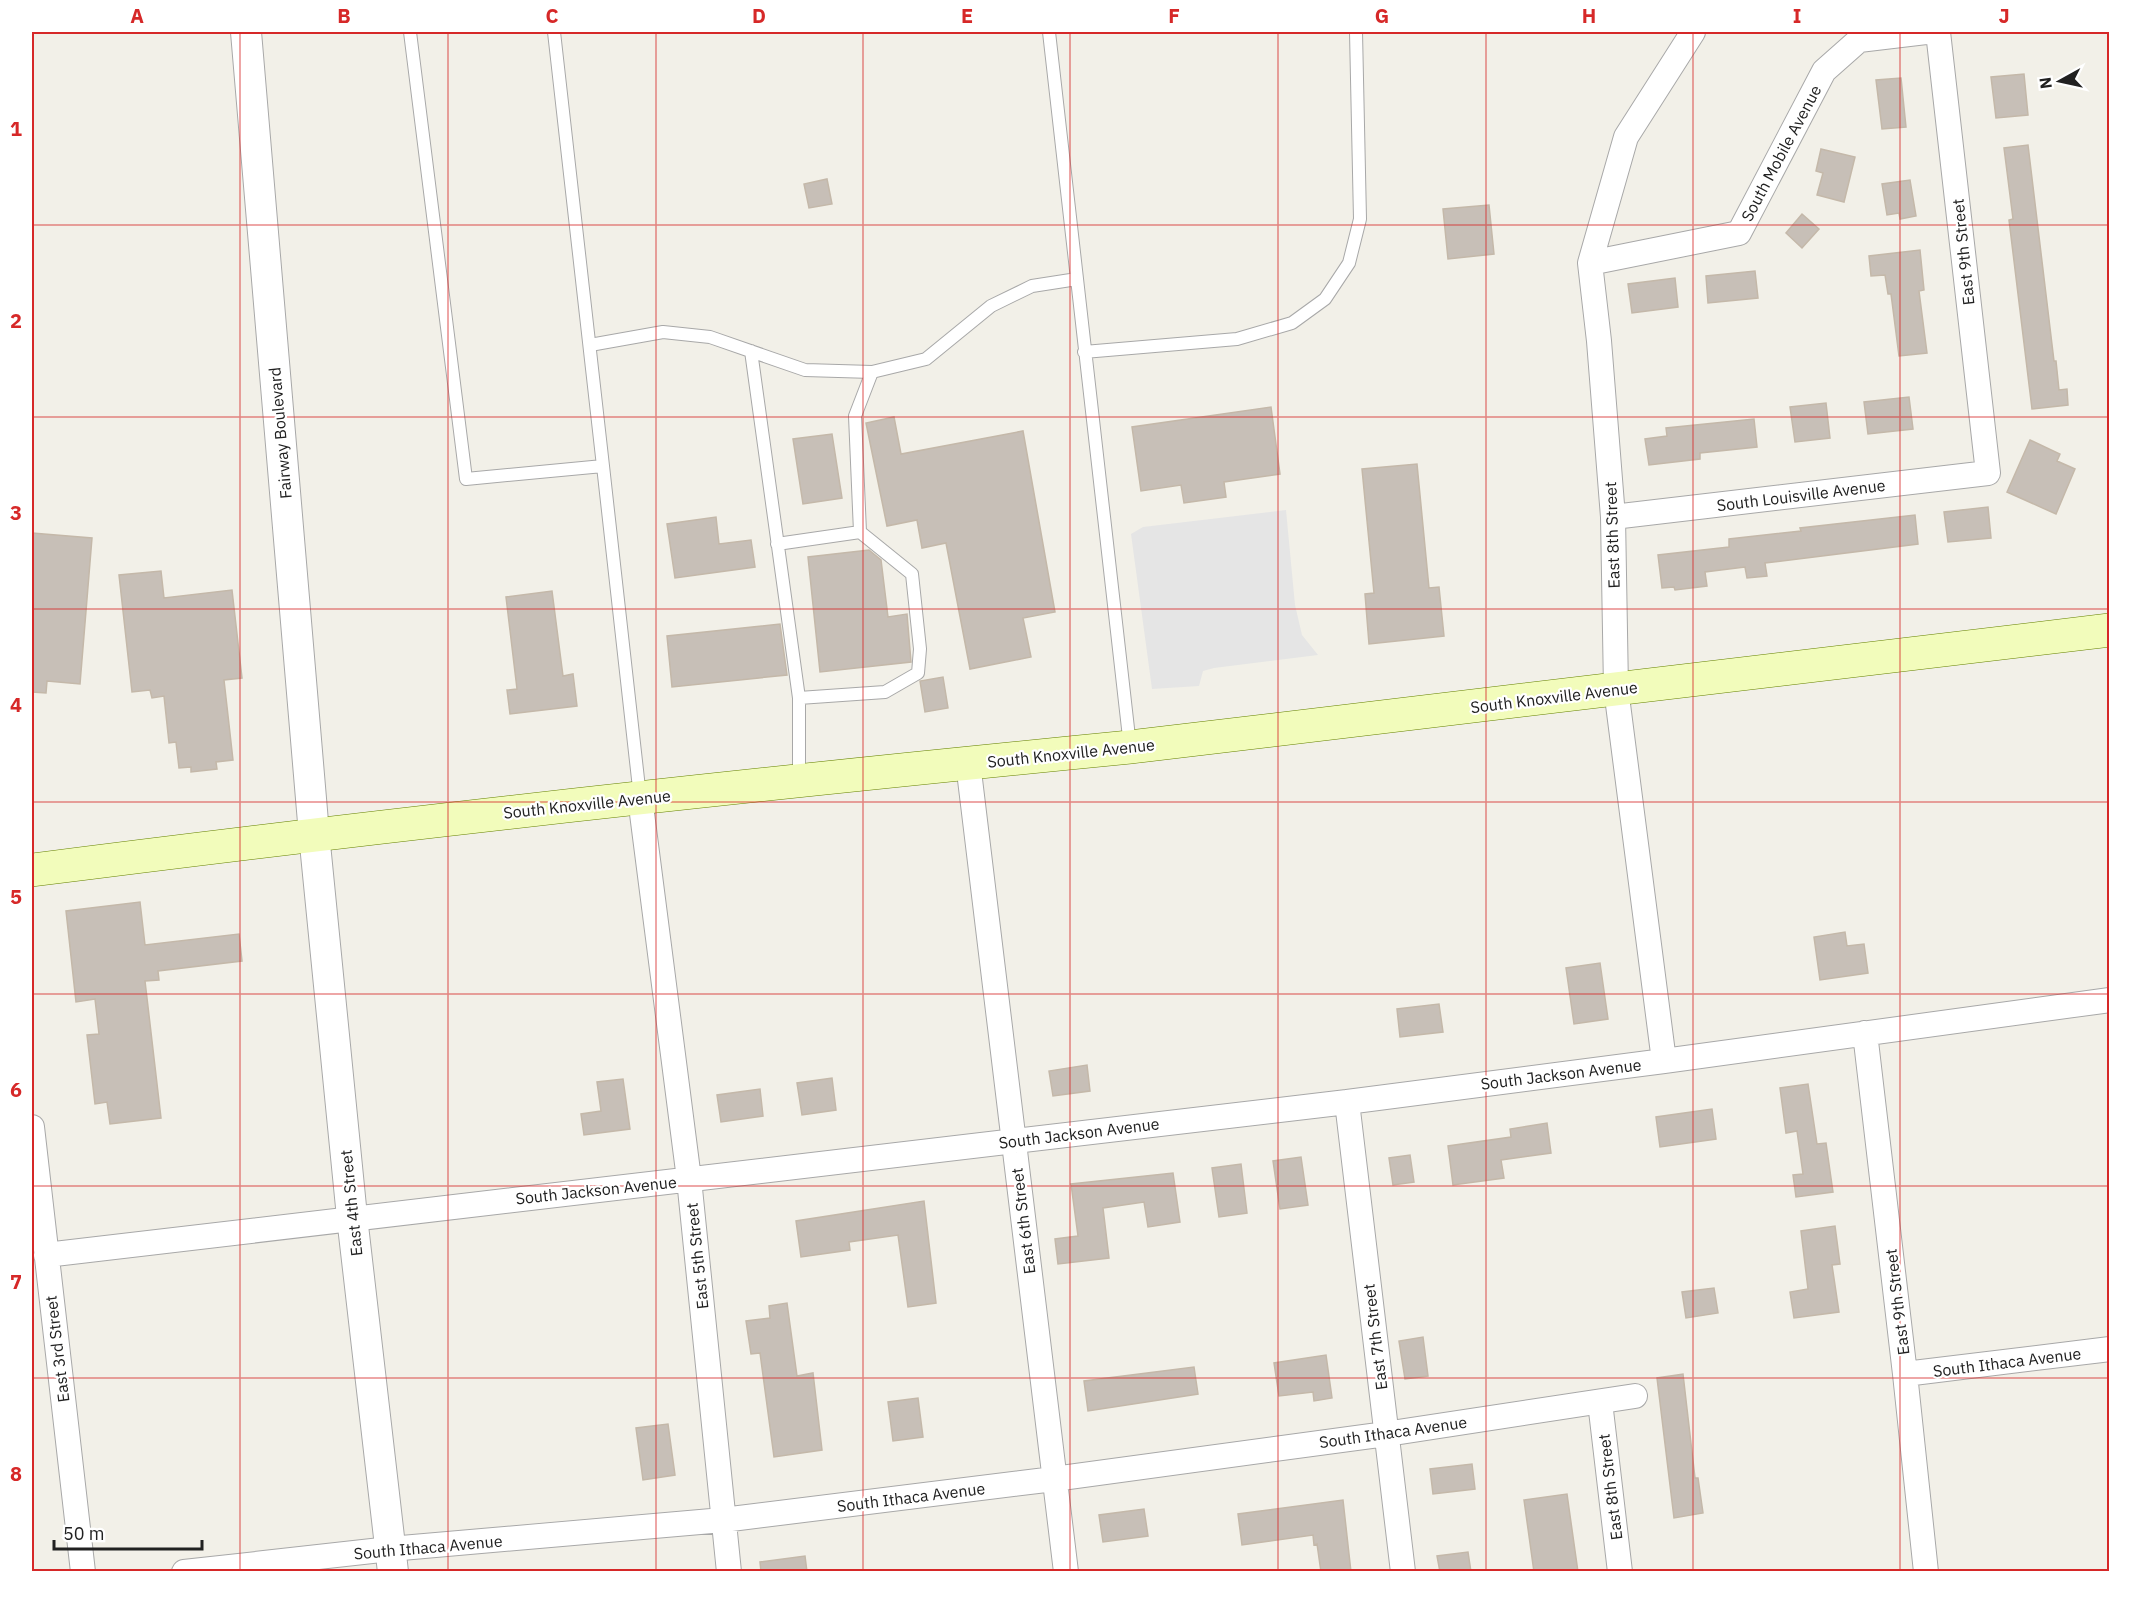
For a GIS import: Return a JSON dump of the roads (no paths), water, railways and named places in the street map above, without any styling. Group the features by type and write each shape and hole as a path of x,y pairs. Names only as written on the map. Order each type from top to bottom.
{"main road":[{"name":"South Knoxville Avenue","path":"32,870 314,834 1130,747 2109,630"}],"street":[{"name":"Fairway Boulevard","path":"246,32 314,834"},
{"name":"East 8th Street","path":"1664,1061 1616,689 1613,517 1599,341 1590,263 1626,137 1693,32"},
{"name":"South Mobile Avenue","path":"1590,263 1739,233 1824,71 1859,40 1926,32"},
{"name":"East 9th Street","path":"1938,32 1988,472"},
{"name":"South Louisville Avenue","path":"1613,517 1988,472"},
{"name":"East 6th Street","path":"968,763 1066,1572"},
{"name":"East 5th Street","path":"640,798 689,1179 729,1572"},
{"name":"East 4th Street","path":"314,834 352,1217 392,1561"},
{"name":"South Jackson Avenue","path":"46,1255 352,1217 1347,1102 2109,1000"},
{"name":"East 9th Street","path":"1865,1033 1926,1572"},
{"name":"East 7th Street","path":"1347,1102 1403,1572"},
{"name":"East 3rd Street","path":"32,1127 83,1572"},
{"name":"South Ithaca Avenue","path":"1905,1374 2109,1349"},
{"name":"South Ithaca Avenue","path":"184,1572 392,1561 1054,1479 1386,1434 1635,1396"},
{"name":"East 8th Street","path":"1600,1402 1620,1572"}],"lane":[{"path":"410,32 466,480 603,466"},
{"path":"554,32 640,798"},
{"path":"1048,32 1130,747"},
{"path":"1084,352 1237,339 1292,323 1325,299 1349,263 1360,219 1356,32"},
{"path":"590,345 663,332 710,337 805,370 872,372 926,359 991,306 1032,286 1077,279"},
{"path":"751,351 799,698 799,781"},
{"path":"860,532 855,416 872,372"},
{"path":"777,544 860,532 912,574 920,649 918,673 885,692 799,698"}]}
